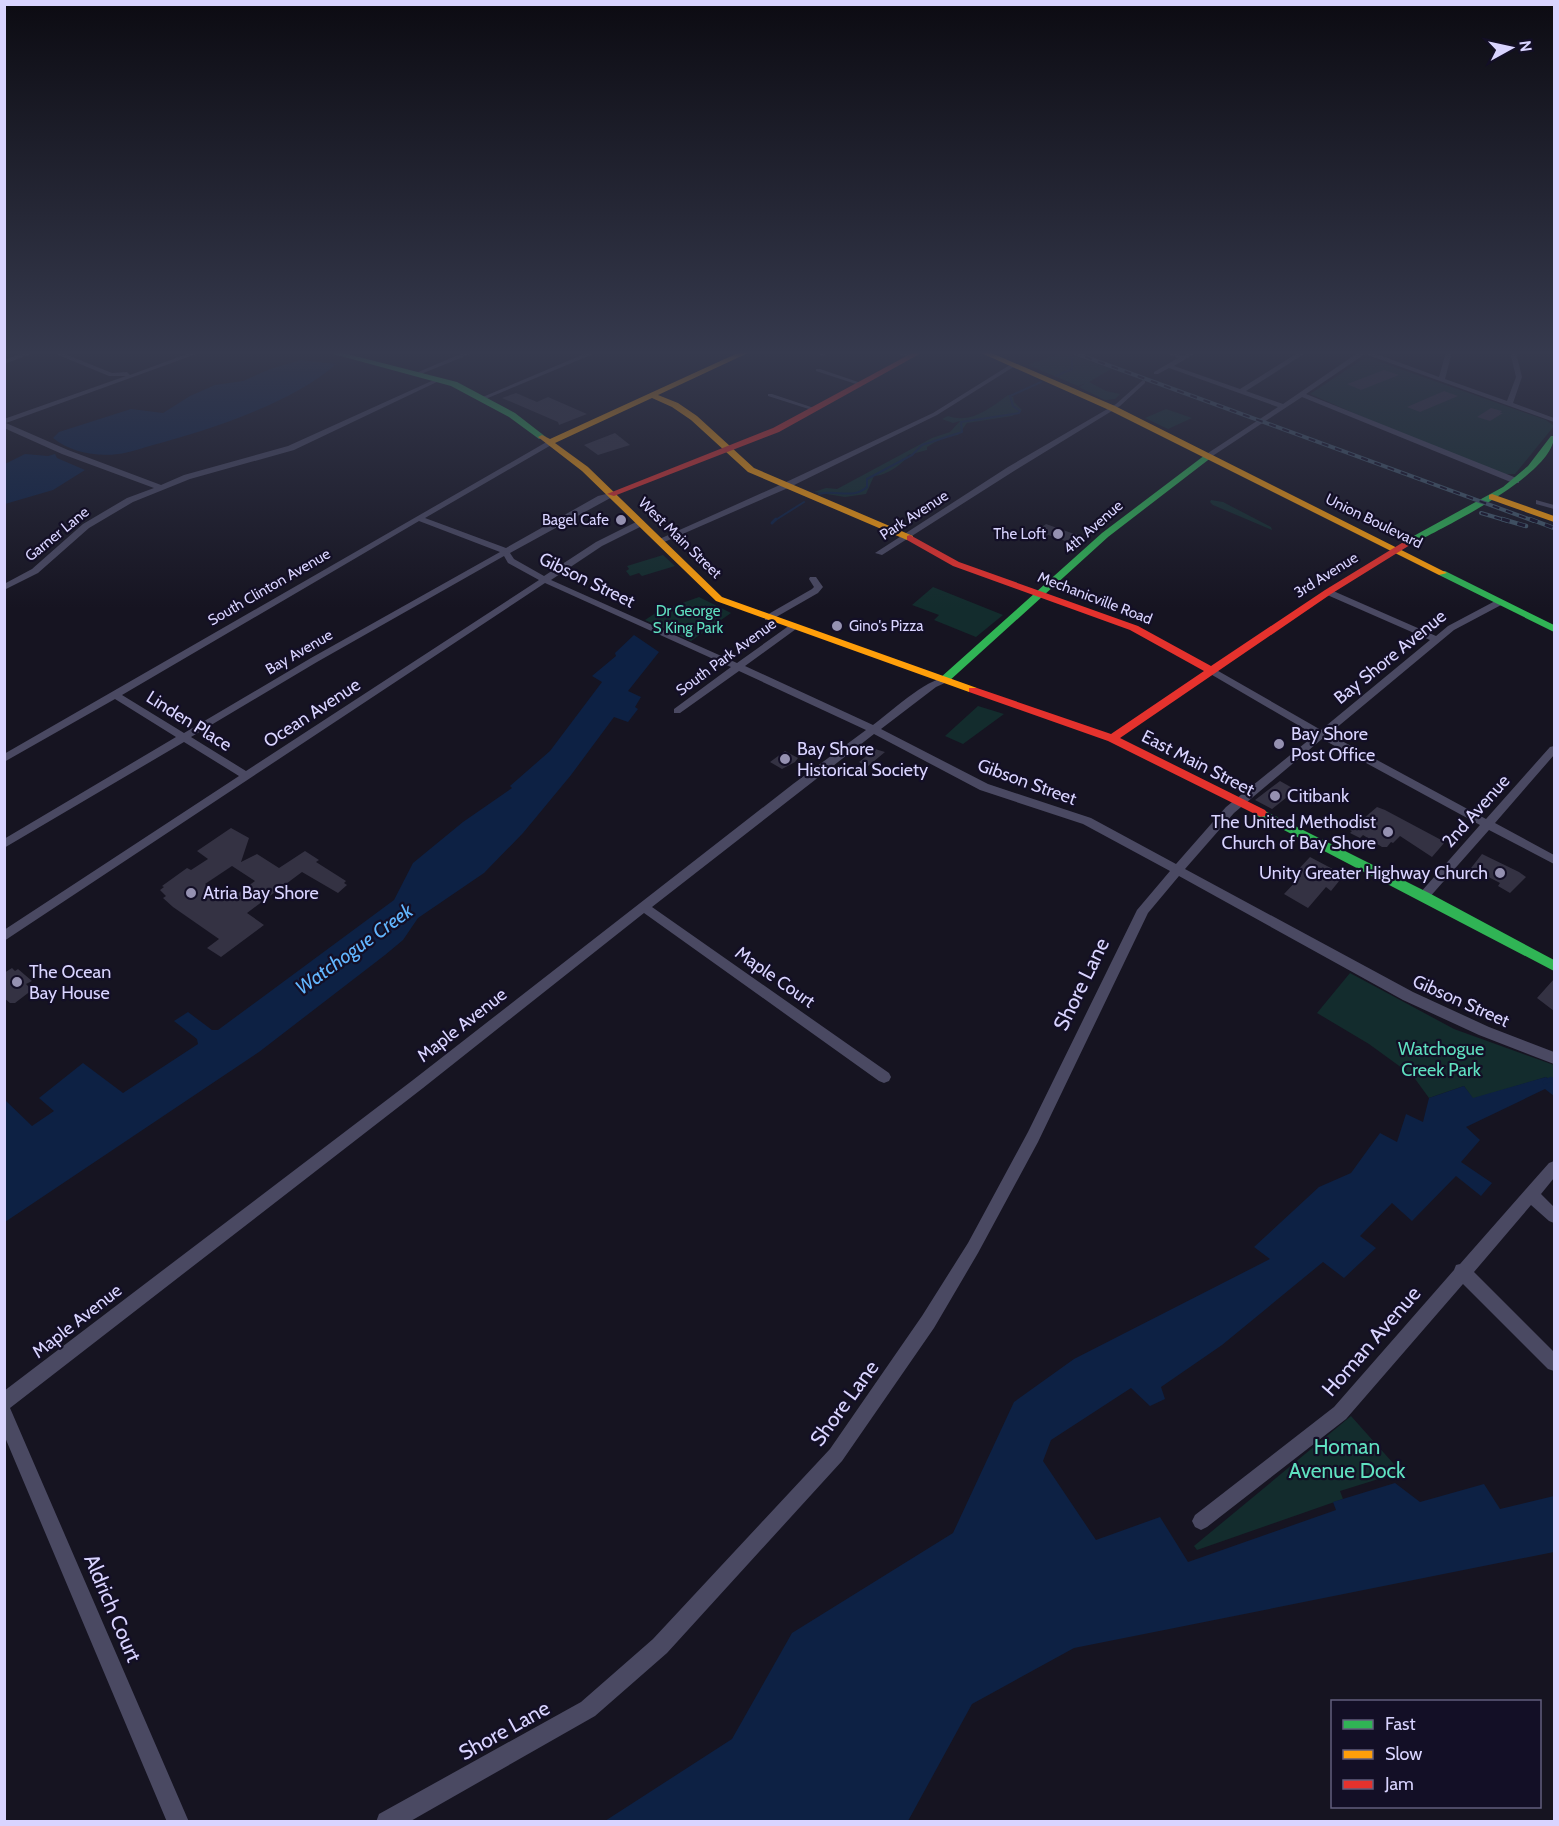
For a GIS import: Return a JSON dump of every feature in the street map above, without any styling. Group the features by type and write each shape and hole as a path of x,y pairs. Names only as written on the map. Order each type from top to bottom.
{"main road":[{"name":"West Main Street","path":"543,437 585,469 719,599 944,680"},
{"path":"550,442 561,437"},
{"name":"Mechanicville Road","path":"714,437 751,470 785,486 906,536 956,564 1134,628 1210,670"},
{"path":"611,494 758,437"},
{"name":"Union Boulevard","path":"1169,437 1554,629"},
{"name":"3rd Avenue","path":"1112,738 1328,592 1396,550 1516,482 1531,468 1554,438"},
{"name":"4th Avenue","path":"944,680 1115,527 1166,485 1208,457"},
{"path":"1492,497 1554,519"},
{"name":"East Main Street","path":"944,680 1112,738 1424,896 1554,966"}],"street":[{"path":"33,437 159,488"},
{"name":"Garner Lane","path":"4,588 35,571 72,537 101,516 159,488 221,467 291,448 315,437"},
{"path":"659,541 785,486 887,437"},
{"name":"Park Avenue","path":"879,553 1063,437"},
{"name":"4th Avenue","path":"1208,457 1237,437"},
{"path":"1407,437 1516,482"},
{"name":"South Clinton Avenue","path":"4,759 550,442"},
{"name":"Bay Avenue","path":"4,844 183,736 611,494"},
{"path":"1539,502 1554,507"},
{"name":"Gibson Street","path":"418,518 493,545 506,552 511,561 545,580 874,730 984,787 1087,821 1408,996 1484,1031 1554,1058"},
{"name":"Ocean Avenue","path":"4,936 599,544 640,523"},
{"path":"768,618 815,591 819,587 813,579"},
{"path":"1328,592 1437,640"},
{"name":"Bay Shore Avenue","path":"1177,869 1238,803 1451,628 1500,602"},
{"name":"South Park Avenue","path":"677,711 793,627"},
{"name":"Mechanicville Road","path":"1210,670 1322,735 1554,860"},
{"name":"Maple Avenue","path":"4,1402 874,730 933,685 944,680"},
{"name":"Linden Place","path":"115,695 246,777"},
{"name":"2nd Avenue","path":"1424,896 1554,749"},
{"name":"Shore Lane","path":"387,1821 588,1709 660,1646 836,1455 928,1322 973,1248 1033,1137 1143,910 1177,869"},
{"name":"Maple Court","path":"644,907 884,1077"},
{"name":"Homan Avenue","path":"1201,1521 1340,1413 1462,1271 1532,1196 1554,1168"},
{"path":"1532,1196 1554,1216"},
{"path":"1462,1271 1554,1364"},
{"name":"Aldrich Court","path":"4,1413 178,1821"}],"green space":[{"path":"946,437 927,447 927,450 908,455 893,469 874,476 866,494 845,497 814,492 826,488 837,489 932,438"},
{"path":"1409,437 1545,437 1515,474 1505,474"},
{"path":"1211,500 1223,502 1271,527 1272,530 1213,505"},
{"path":"663,555 675,566 642,576 639,573 630,576 626,571 629,569 627,566"},
{"path":"933,587 1003,615 976,637 934,620 939,615 912,605"},
{"name":"Dr George S King Park","path":"699,597 731,613 691,641 645,620 657,612"},
{"path":"978,706 1004,714 963,744 945,736"},
{"name":"Watchogue Creek Park","path":"1350,973 1454,1029 1554,1065 1554,1084 1546,1077 1473,1099 1464,1086 1429,1098 1413,1076 1369,1044 1317,1013"},
{"name":"Homan Avenue Dock","path":"1351,1416 1401,1472 1340,1491 1343,1499 1197,1550 1194,1546"}],"water":[{"path":"181,437 131,452 110,455 75,450 53,438"},
{"path":"25,454 48,456 55,454 57,458 85,470 53,490 5,504 5,464"},
{"path":"634,635 659,652 628,691 641,697 635,707 638,709 628,722 614,717 571,775 523,833 484,873 418,918 403,940 259,1052 5,1222 5,1100 32,1126 54,1111 39,1098 83,1063 123,1093 198,1044 197,1039 174,1021 188,1012 212,1030 218,1030 394,900 413,863 463,822 512,788 510,786 550,751 602,682 592,676 616,656 615,653"},
{"path":"1546,1077 1554,1084 1554,1096 1545,1089 1466,1127 1480,1140 1461,1162 1492,1183 1481,1196 1456,1176 1412,1221 1392,1203 1360,1236 1376,1248 1344,1278 1323,1262 1222,1345 1161,1387 1165,1399 1150,1406 1131,1388 1051,1440 1043,1461 1096,1540 1160,1517 1188,1562 1336,1510 1333,1502 1395,1483 1420,1502 1484,1484 1500,1509 1554,1496 1554,1552 1074,1648 972,1704 908,1821 605,1821 732,1739 792,1633 953,1533 1014,1402 1074,1359 1270,1259 1254,1247 1319,1187 1351,1173 1380,1133 1397,1142 1406,1114 1423,1122 1429,1098 1464,1086 1473,1098"}],"building":[{"path":"604,437 620,437 630,445 598,455 584,445"},
{"name":"The Loft","path":"1046,524 1080,536 1071,543 1037,531"},
{"path":"875,749 885,752 867,767 859,762"},
{"name":"Bay Shore Historical Society","path":"785,751 798,758 795,762 782,769 770,762"},
{"name":"Citibank","path":"1280,781 1296,790 1272,809 1255,800"},
{"name":"The United Methodist Church of Bay Shore","path":"1377,807 1445,842 1432,857 1400,836 1387,847 1382,847 1363,835 1360,838 1350,833 1352,831 1350,830"},
{"name":"Atria Bay Shore","path":"231,828 249,838 241,862 257,854 279,868 305,851 319,860 316,862 346,881 344,883 347,885 338,893 302,872 247,913 264,925 221,957 207,948 219,939 173,907 163,898 166,896 160,890 164,887 162,886 187,868 191,870 208,859 197,851","holes":["232,866 255,881 229,900 205,884"]},
{"name":"Unity Greater Highway Church","path":"1482,854 1526,877 1510,893 1498,886 1500,883 1471,868"},
{"path":"1310,857 1344,875 1331,891 1326,887 1308,908 1284,894 1301,876 1295,873"},
{"name":"The Ocean Bay House","path":"12,968 15,971 18,969 32,981 26,984 32,990 15,1003 10,1003 4,998 4,973"},
{"path":"1554,979 1554,1011 1537,998"}],"waterway":[{"name":"Watchogue Creek","path":"819,494 850,494 862,491 867,487 867,479 912,455 922,445 946,437"},
{"name":"Watchogue Creek","path":"774,521 804,502"},
{"path":"1545,1082 1551,1079 1554,1083"}],"railway":[{"path":"1305,437 1534,521"},
{"path":"1481,513 1508,521"},
{"path":"1502,519 1526,526"},
{"path":"1530,519 1554,528"}],"traffic: fast":[{"path":"1413,540 1506,489 1531,468 1554,438"},
{"path":"944,680 1105,535 1208,457"},
{"path":"1442,573 1554,629"},
{"path":"1261,813 1424,896 1554,966"}],"traffic: slow":[{"path":"542,437 585,469 719,599 973,690"},
{"path":"550,442 560,437"},
{"path":"715,437 751,470 910,538"},
{"path":"1170,437 1442,573"},
{"path":"1492,497 1554,519"}],"traffic: jam":[{"path":"611,494 757,437"},
{"path":"910,538 956,564 1134,628 1210,670"},
{"path":"1112,738 1328,592 1413,540"},
{"path":"973,690 1112,738 1261,813"}],"place":[{"name":"Bagel Cafe","path":"621,520"},
{"name":"The Loft","path":"1058,534"},
{"name":"Gino's Pizza","path":"837,626"},
{"name":"Bay Shore Post Office","path":"1279,744"},
{"name":"Bay Shore Historical Society","path":"785,759"},
{"name":"Citibank","path":"1275,796"},
{"name":"The United Methodist Church of Bay Shore","path":"1388,832"},
{"name":"Unity Greater Highway Church","path":"1500,873"},
{"name":"Atria Bay Shore","path":"191,893"},
{"name":"The Ocean Bay House","path":"17,982"}]}
